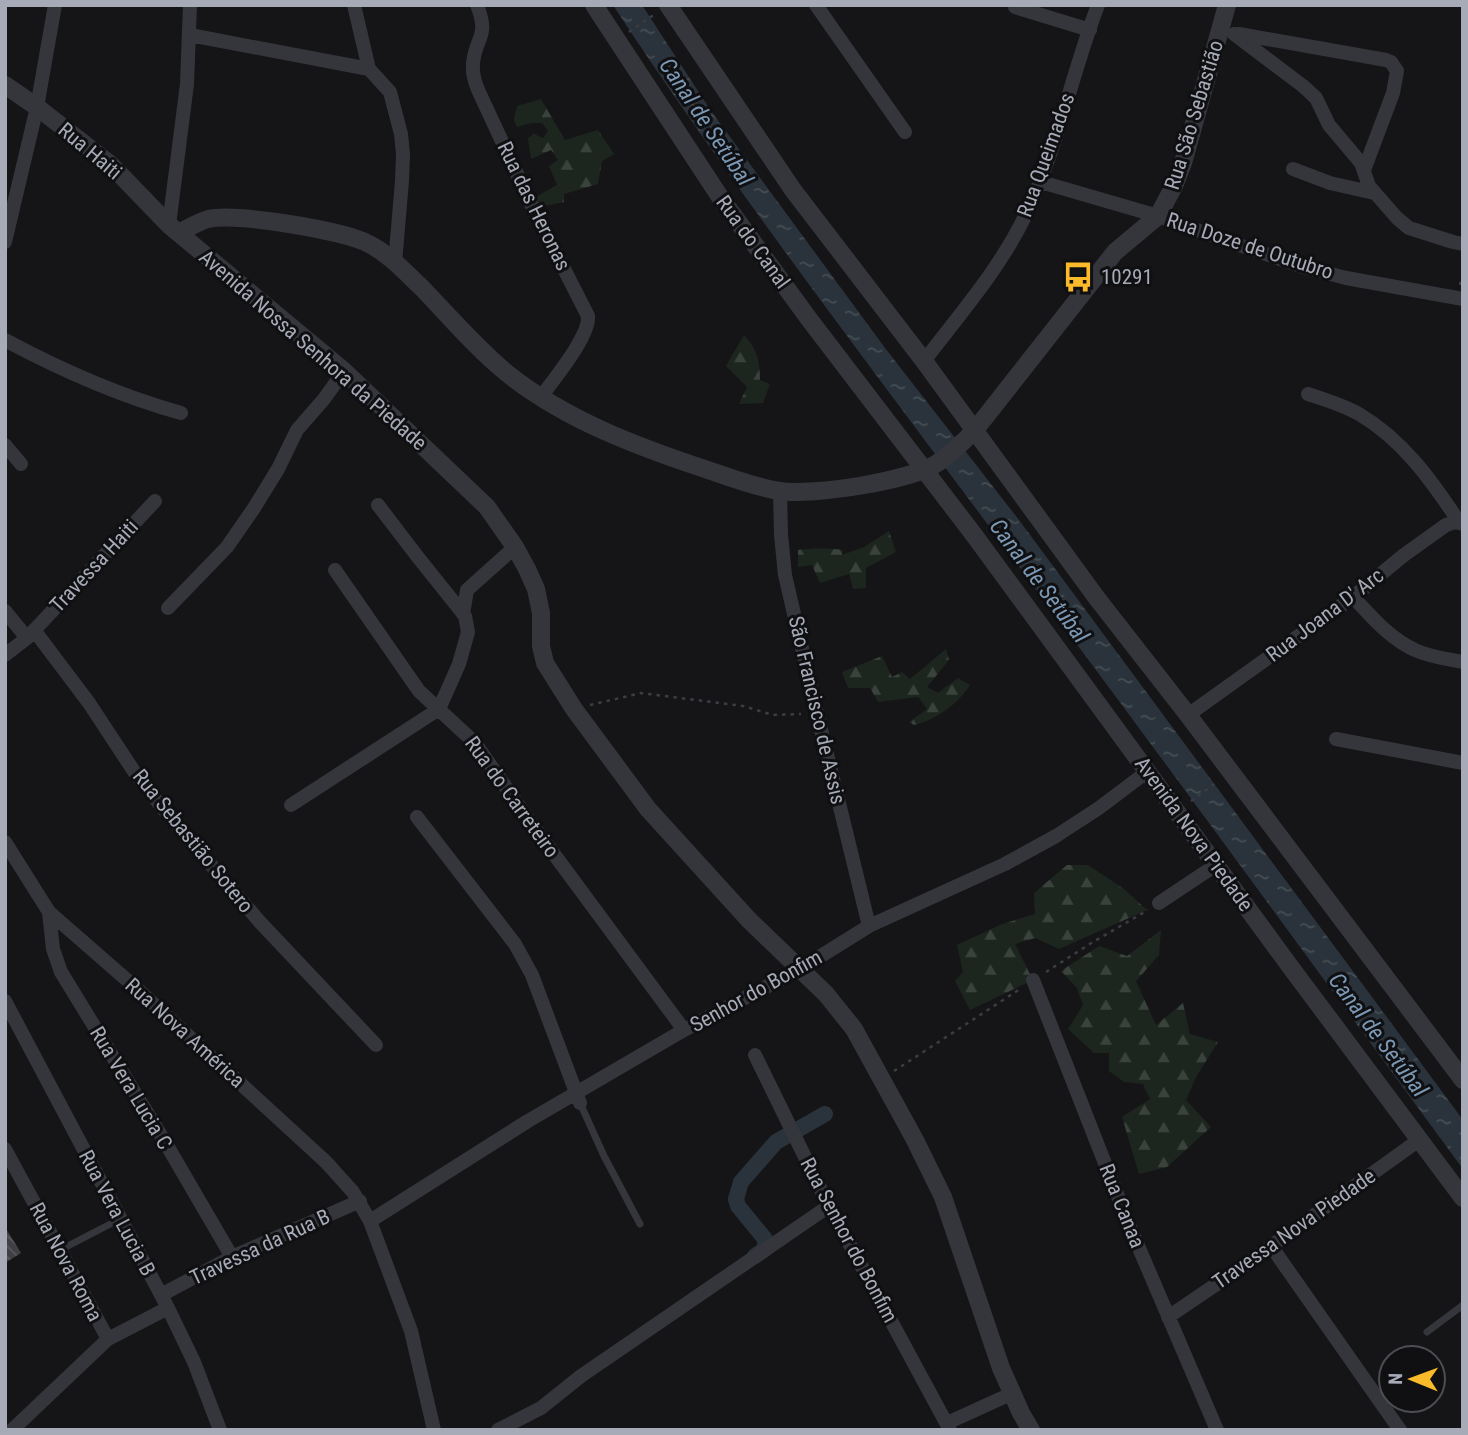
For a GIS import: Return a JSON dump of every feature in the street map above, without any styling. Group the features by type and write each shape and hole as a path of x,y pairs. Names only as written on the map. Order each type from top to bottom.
{"street":[{"path":"5,242 37,107 55,5"},
{"path":"190,5 187,84 174,229 211,219 226,218 280,222 366,242 396,263 492,360 541,397 613,435 755,486 803,492 842,488 881,481 932,466"},
{"path":"354,5 369,69 390,92 401,134 402,181 396,263"},
{"name":"Rua das Heronas","path":"477,5 484,27 473,62 475,81 589,322 580,341 541,397"},
{"name":"Rua do Canal","path":"594,5 720,197 809,319 932,466"},
{"path":"667,5 793,190 924,361 969,436 1188,715 1463,1080"},
{"path":"816,5 905,132"},
{"name":"Rua Queimados","path":"924,361 1001,258 1026,215 1041,182 1098,5"},
{"name":"Rua São Sebastião","path":"932,466 969,436 1115,252 1158,216 1183,163 1227,32 1227,5"},
{"path":"1015,7 1090,30"},
{"path":"1227,32 1386,60 1395,67 1397,71 1393,93 1364,170"},
{"path":"1227,32 1316,98 1329,125 1354,153 1374,193 1409,228 1463,244"},
{"path":"190,35 369,69"},
{"name":"Rua Haiti","path":"5,85 110,164 174,229"},
{"path":"1293,169 1338,185 1374,193"},
{"name":"Rua Doze de Outubro","path":"1041,182 1158,216 1304,267 1346,278 1463,299"},
{"name":"Avenida Nossa Senhora da Piedade","path":"174,229 344,371 487,507 515,547 536,589 541,612 541,646 545,663 574,709 648,809 749,920 826,994 854,1029 943,1197 992,1343 1031,1430"},
{"path":"5,340 116,392 181,413"},
{"path":"168,608 227,547 278,469 297,430 324,400 344,371"},
{"path":"1308,394 1358,413 1379,428 1428,476 1461,523"},
{"path":"5,445 21,464"},
{"name":"Avenida Nova Piedade","path":"932,466 1216,865 1463,1198"},
{"name":"São Francisco de Assis","path":"780,491 785,575 869,926"},
{"name":"Travessa Haiti","path":"30,634 155,501"},
{"path":"291,806 439,709 459,664 467,637 467,621 463,614 378,505"},
{"name":"Rua Joana D' Arc","path":"1188,715 1353,597 1446,525 1451,522 1461,523"},
{"path":"463,614 467,590 515,547"},
{"name":"Rua do Carreteiro","path":"335,570 415,686 475,743 684,1030"},
{"path":"1353,597 1386,630 1415,651 1463,662"},
{"name":"Rua Sebastião Sotero","path":"5,611 30,634 89,703 137,776 259,921 376,1045"},
{"path":"5,655 30,634"},
{"path":"1336,739 1463,762"},
{"name":"Senhor do Bonfim","path":"370,1221 578,1098 684,1030 800,969 869,926 1005,864 1056,836 1148,771"},
{"path":"417,817 524,958 578,1098"},
{"name":"Rua Nova América","path":"5,842 49,912 339,1174 360,1202 370,1221 411,1331 434,1430"},
{"path":"1158,903 1216,865"},
{"name":"Rua Vera Lucia C","path":"49,912 53,950 61,972 232,1257"},
{"name":"Rua Canaa","path":"1033,980 1129,1227 1217,1430"},
{"name":"Rua Vera Lucia B","path":"5,1000 164,1302 194,1362 220,1430"},
{"name":"Rua Senhor do Bonfim","path":"755,1055 829,1206 948,1426 1013,1393"},
{"name":"Travessa Nova Piedade","path":"1168,1317 1419,1140"},
{"name":"Rua Nova Roma","path":"5,1149 107,1339"},
{"name":"Travessa da Rua B","path":"12,1430 107,1339 232,1257 360,1202"},
{"path":"498,1430 541,1408 582,1376 829,1206"},
{"path":"1271,1246 1400,1430"}],"lane":[{"path":"578,1098 604,1156 640,1223"},
{"path":"60,1250 120,1219"},
{"path":"1427,1332 1463,1305"}],"path":[{"path":"629,33 652,17"},
{"path":"574,709 641,693 743,706 773,715 817,713"},
{"path":"1192,801 1216,782"}],"green space":[{"path":"541,99 565,140 598,130 614,154 602,161 598,184 564,194 564,202 539,207 534,198 557,185 549,166 558,160 551,150 531,159 528,138 534,134 543,138 548,131 542,123 517,127 514,120 517,106"},
{"path":"744,335 757,356 760,380 770,384 763,403 739,404 747,387 726,366"},
{"path":"889,531 896,552 866,568 866,588 853,589 849,574 820,583 812,565 798,567 798,550 843,550 842,555 864,547"},
{"path":"946,649 949,660 927,687 938,693 958,678 970,685 946,710 914,725 909,722 927,709 918,697 878,702 870,688 848,688 842,672 882,656 892,677 902,672 910,679"},
{"path":"1067,865 1088,865 1124,889 1147,910 1059,949 1035,938 1015,944 1033,980 970,1010 955,981 963,972 957,945 1002,924 1035,914 1034,893"},
{"path":"1161,930 1159,955 1136,981 1156,1025 1183,1003 1190,1034 1218,1042 1196,1077 1186,1100 1211,1127 1167,1167 1139,1174 1122,1117 1150,1099 1143,1084 1124,1082 1109,1071 1109,1053 1094,1053 1068,1029 1083,1005 1077,988 1061,971 1099,946 1127,956"}],"water":[{"name":"Canal de Setúbal","path":"613,5 642,5 711,111 885,348 1019,520 1463,1120 1463,1169 804,278"}],"building":[{"path":"5,1227 21,1253 5,1263"}],"waterway":[{"path":"755,1256 765,1249 765,1239 738,1206 736,1199 741,1182 776,1142 825,1114"}],"place":[{"name":"10291","path":"1078,277"}]}
